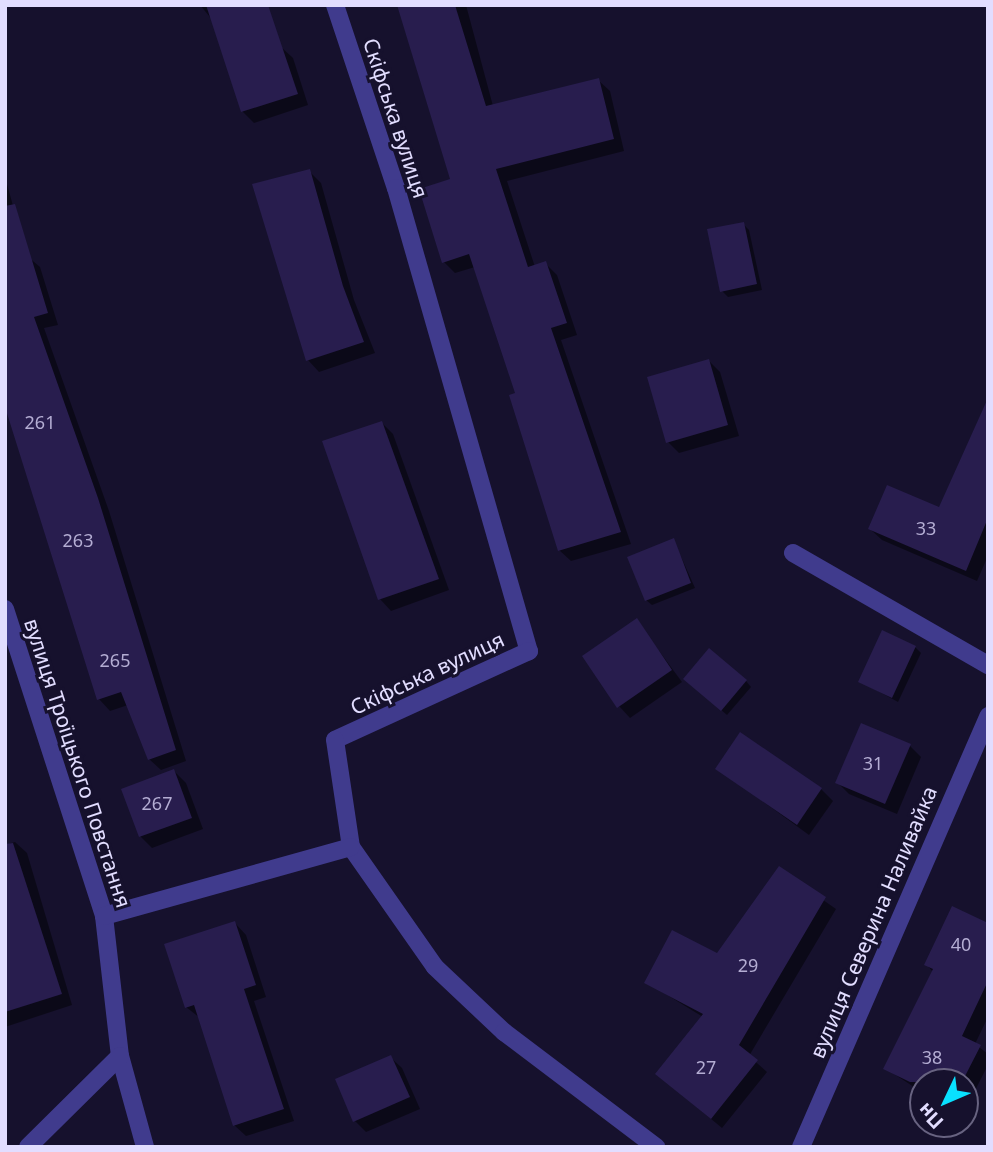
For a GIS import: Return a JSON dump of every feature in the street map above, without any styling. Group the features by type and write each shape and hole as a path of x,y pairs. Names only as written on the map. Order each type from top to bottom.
{"street":[{"name":"Скіфська вулиця","path":"335,5 396,188 529,651 335,740 351,847 435,967 504,1032 656,1147"},
{"path":"793,553 988,665"},
{"name":"вулиця Троїцького Повстання","path":"5,609 104,916 120,1056 145,1147"},
{"name":"вулиця Северина Наливайка","path":"800,1147 988,716"},
{"path":"104,916 351,847"},
{"path":"28,1147 120,1056"}],"building":[{"path":"206,5 268,5 298,94 241,112"},
{"path":"397,5 455,5 486,106 599,78 614,139 496,169 528,267 546,261 567,323 551,328 621,532 558,551 509,395 515,393 469,254 442,263 419,189 450,179"},
{"path":"310,169 343,286 364,342 306,361 252,184"},
{"path":"15,204 48,313 34,317 98,498 176,750 148,760 121,692 97,700 5,407 5,206"},
{"path":"744,222 757,284 720,292 707,229"},
{"path":"709,359 728,425 666,443 647,377"},
{"path":"988,398 988,518 966,571 868,529 887,485 939,507"},
{"path":"382,421 439,579 378,600 322,441"},
{"path":"674,538 691,583 645,601 627,557"},
{"path":"637,618 672,670 617,708 582,656"},
{"path":"882,630 916,646 892,698 858,682"},
{"path":"709,648 747,680 721,711 683,679"},
{"path":"861,723 911,744 885,804 835,783"},
{"path":"740,732 822,788 797,825 715,769"},
{"path":"174,769 192,818 139,837 121,789"},
{"path":"13,843 62,994 5,1012 5,844"},
{"path":"779,866 826,897 739,1045 758,1060 711,1119 655,1074 703,1014 644,983 672,930 717,953"},
{"path":"952,906 988,923 988,981 962,1036 981,1045 969,1068 909,1068 909,1082 883,1069 933,969 924,965"},
{"path":"235,921 256,985 244,989 284,1109 233,1126 194,1005 185,1008 164,944"},
{"path":"391,1055 410,1097 353,1122 335,1079"}]}
